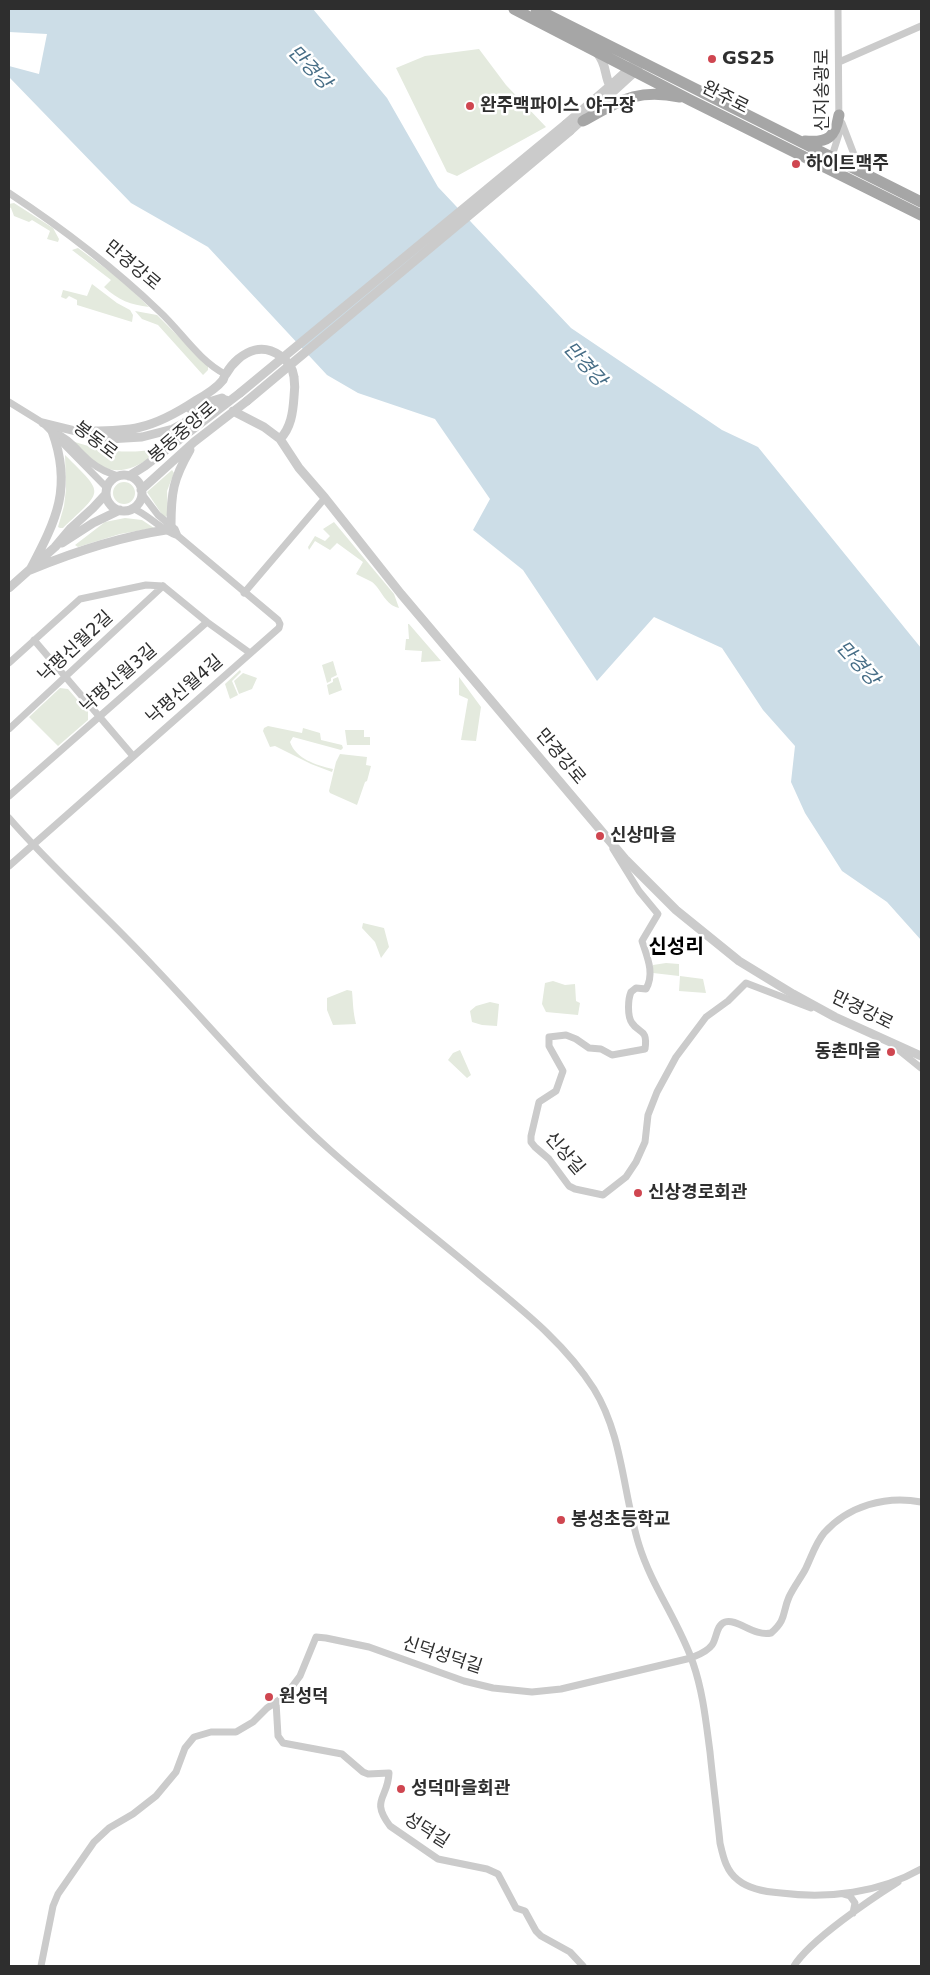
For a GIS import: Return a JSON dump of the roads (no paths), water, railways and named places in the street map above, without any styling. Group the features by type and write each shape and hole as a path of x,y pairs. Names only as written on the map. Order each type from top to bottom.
{"main road":[{"name":"완주로","path":"514,9 594,50 637,65 715,99 921,202"},
{"name":"완주로","path":"536,9 637,65 690,100 921,215"},
{"path":"583,121 634,95 656,94 690,100"},
{"path":"800,140 823,141 831,137 836,130 839,115"}],"street":[{"name":"신지송광로","path":"826,168 832,157 839,134 838,9"},
{"path":"839,62 921,26"},
{"path":"594,50 603,59 610,86"},
{"path":"43,423 108,439 142,438 173,428 229,402 568,128 610,86 637,65"},
{"path":"568,128 583,121 637,65"},
{"path":"839,115 855,157 880,182"},
{"name":"봉동중앙로","path":"142,492 139,484 129,476 229,402 247,401 568,128"},
{"name":"만경강로","path":"9,193 53,223 118,274 161,313 199,354 224,377"},
{"path":"79,431 110,432 138,429 157,423 182,410 224,377 233,363 254,350 264,349 273,351 286,360 294,376 294,403 286,433 280,439"},
{"path":"224,377 229,402"},
{"name":"봉동로","path":"9,402 43,423 52,431 107,491"},
{"path":"182,410 229,402"},
{"name":"봉동중앙로","path":"132,508 140,500 142,492 194,442 229,402"},
{"name":"만경강로","path":"229,402 280,439 299,468 402,594 605,835 657,891 716,944 774,983 835,1017 921,1056"},
{"path":"30,570 53,525 60,499 61,464 52,431"},
{"name":"봉동로","path":"52,431 63,435 91,463 108,473 118,476"},
{"path":"30,570 93,546 168,528 175,478 194,442"},
{"path":"9,588 55,547 71,528 93,508 107,491 113,479 118,476 129,476"},
{"path":"107,491 111,504 120,510"},
{"name":"낙평신월4길","path":"142,492 168,528"},
{"path":"244,593 325,498"},
{"path":"55,547 98,520 120,510 132,508"},
{"name":"낙평신월4길","path":"9,866 279,628 278,620 178,536 147,515 132,508"},
{"path":"9,662 80,599 146,585 163,586 207,622 250,652"},
{"name":"낙평신월2길","path":"9,730 163,586"},
{"name":"낙평신월3길","path":"9,796 207,622"},
{"path":"34,640 133,756"},
{"path":"9,818 33,845 149,961 308,1130 527,1314 573,1361 594,1390 610,1422 616,1440 632,1520 643,1559 656,1590 691,1658 699,1683 705,1713 720,1843 723,1855 732,1874 745,1885 765,1891 802,1895 843,1894 874,1888 910,1876"},
{"name":"신상길","path":"605,835 626,872 658,914 642,941 650,964 649,983 646,989 636,988 630,992 628,998 630,1021 645,1036 646,1044 645,1049 612,1055 601,1049 589,1048 566,1035 549,1038 549,1046 563,1072 556,1091 539,1102 531,1136 534,1147 549,1159 569,1186 575,1190 603,1195 626,1177 636,1162 645,1142 648,1115 669,1068 701,1023 746,983 835,1017"},
{"path":"891,1043 921,1068"},
{"name":"신덕성덕길","path":"41,1966 53,1906 58,1894 94,1842 109,1828 156,1796 176,1772 185,1748 194,1737 211,1732 236,1732 252,1722 294,1686 316,1637 368,1647 464,1681 493,1688 532,1692 561,1689 691,1658 709,1649 720,1626 724,1622 730,1621 759,1634 771,1633 785,1614 789,1596 818,1542 824,1533 842,1517 862,1506 884,1500 921,1502"},
{"name":"성덕길","path":"276,1702 278,1736 282,1743 342,1754 368,1774 389,1773 389,1784 380,1799 380,1810 390,1826 438,1859 487,1869 498,1874 516,1908 525,1911 536,1931 541,1936 570,1952 583,1966"},
{"path":"794,1966 808,1949 853,1914 882,1892 921,1869"},
{"path":"843,1894 850,1896 854,1900 853,1914"}],"water":[{"name":"만경강","path":"9,9 313,9 387,98 438,187 571,328 722,430 758,447 921,648 921,940 887,902 842,871 805,813 791,782 795,746 763,710 722,648 654,617 597,681 523,570 473,530 490,499 435,419 358,393 327,375 208,247 131,203 9,77 9,66 39,74 47,34 9,32"}],"place":[{"name":"GS25","path":"712,59"},
{"name":"완주맥파이스 야구장","path":"470,106"},
{"name":"하이트맥주","path":"796,164"},
{"name":"신상마을","path":"600,836"},
{"name":"동촌마을","path":"891,1052"},
{"name":"신상경로회관","path":"638,1193"},
{"name":"봉성초등학교","path":"561,1520"},
{"name":"원성덕","path":"269,1697"},
{"name":"성덕마을회관","path":"401,1789"}],"district":[{"name":"신성리","path":"676,948"}]}
